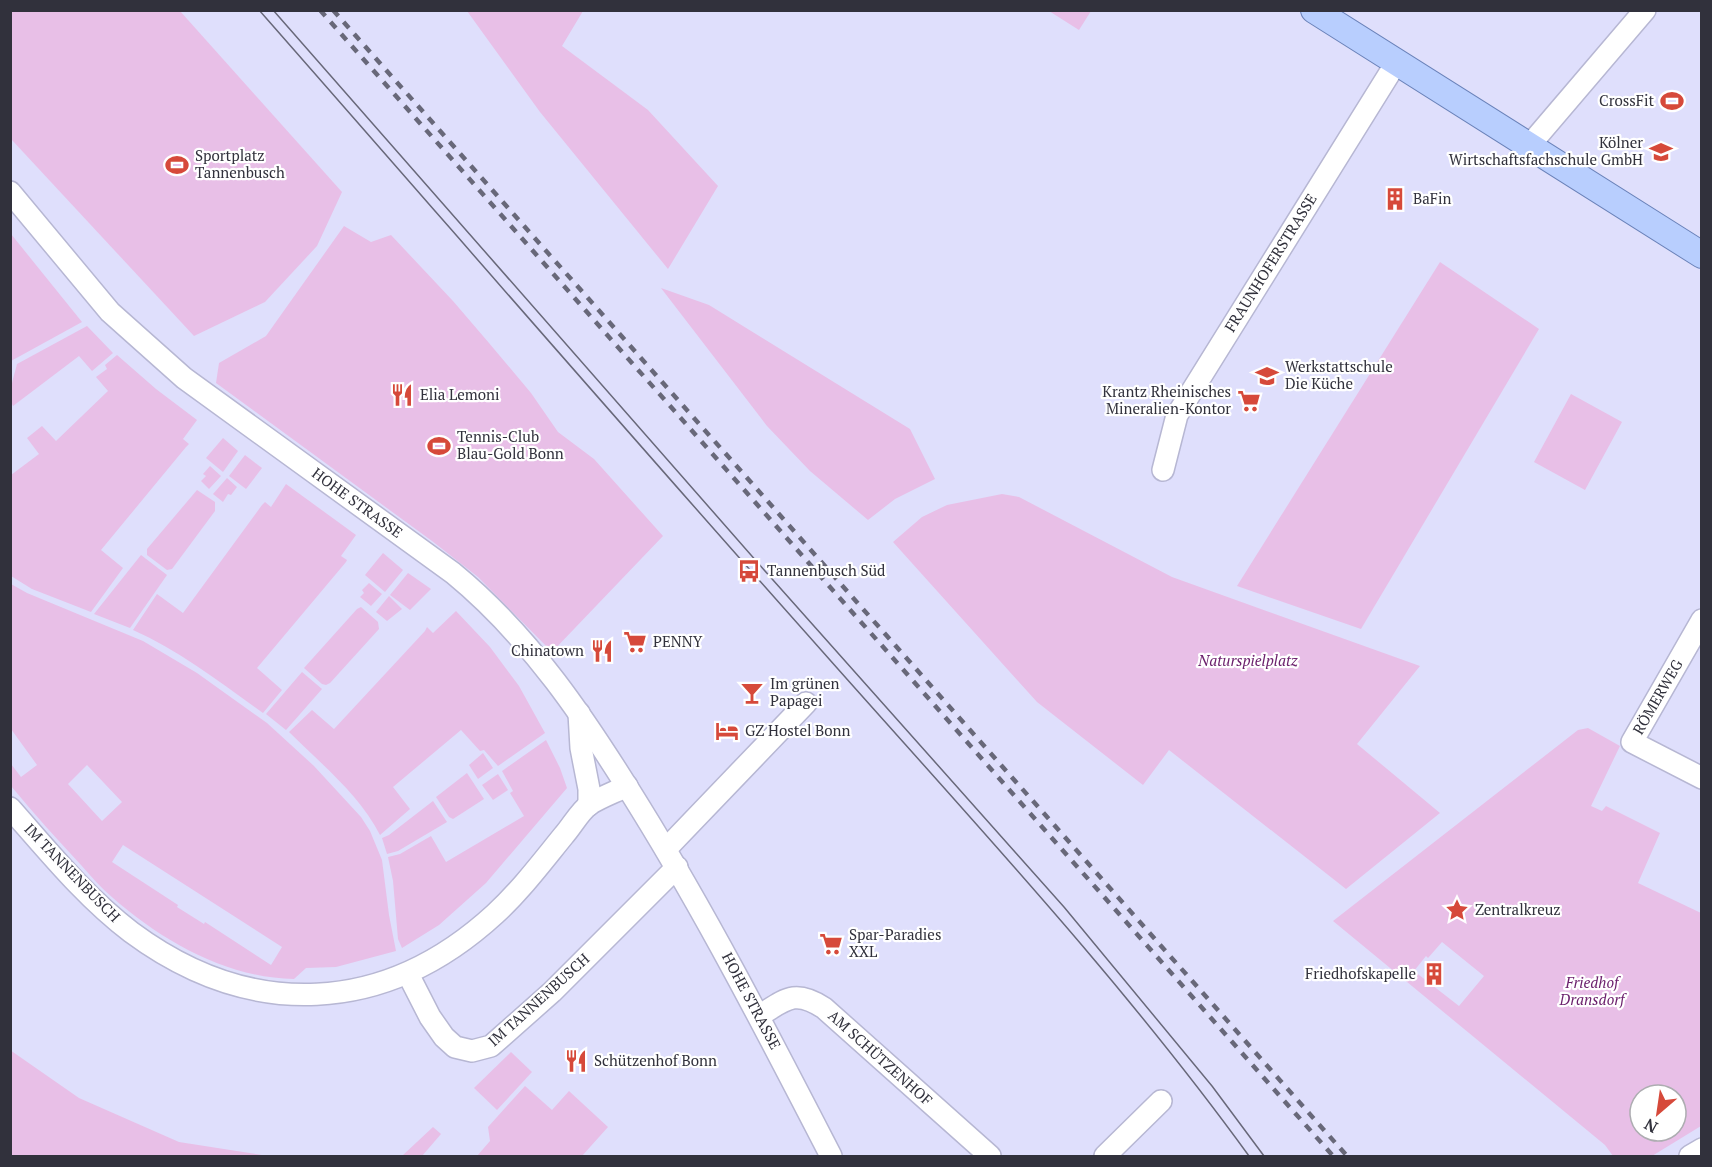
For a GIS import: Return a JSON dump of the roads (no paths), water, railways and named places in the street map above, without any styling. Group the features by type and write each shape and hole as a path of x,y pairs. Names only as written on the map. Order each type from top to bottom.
{"main road":[{"path":"1314,10 1701,255"}],"street":[{"path":"1529,146 1645,10"},
{"name":"FRAUNHOFERSTRASSE","path":"1163,470 1178,415 1396,63"},
{"name":"HOHE STRASSE","path":"10,192 99,299 130,332 184,378 414,544 483,598 508,622 579,712 671,858 759,1016 831,1156"},
{"name":"RÖMERWEG","path":"1701,620 1632,741 1701,778"},
{"path":"671,858 806,703"},
{"path":"579,712 581,748 589,789 589,805"},
{"name":"IM TANNENBUSCH","path":"10,808 93,899 131,932 175,959 212,977 241,987 270,993 312,995 349,992 408,974 441,956 494,915 518,891 589,805 627,786"},
{"name":"IM TANNENBUSCH","path":"408,974 430,1017 444,1037 455,1047 472,1052 491,1046 552,992 671,858"},
{"name":"AM SCHÜTZENHOF","path":"759,1016 782,1002 799,996 811,999 825,1008 990,1156"},
{"path":"1105,1156 1161,1101"},
{"path":"1690,1156 1701,1149"}],"tram line":[{"path":"259,10 1096,961 1200,1090 1249,1156"},
{"path":"273,10 765,571 1064,907 1212,1086 1264,1156"}],"railway":[{"path":"320,10 1333,1156"},
{"path":"333,10 1347,1156"}],"place":[{"name":"CrossFit","path":"1672,101"},
{"name":"Kölner Wirtschaftsfachschule GmbH","path":"1661,152"},
{"name":"Sportplatz Tannenbusch","path":"177,165"},
{"name":"BaFin","path":"1395,199"},
{"name":"Werkstattschule Die Küche","path":"1267,376"},
{"name":"Elia Lemoni","path":"402,395"},
{"name":"Krantz Rheinisches Mineralien-Kontor","path":"1249,401"},
{"name":"Tennis-Club Blau-Gold Bonn","path":"439,446"},
{"name":"Tannenbusch Süd","path":"749,571"},
{"name":"PENNY","path":"635,642"},
{"name":"Chinatown","path":"602,651"},
{"name":"Im grünen Papagei","path":"752,693"},
{"name":"GZ Hostel Bonn","path":"727,731"},
{"name":"Zentralkreuz","path":"1457,910"},
{"name":"Spar-Paradies XXL","path":"831,944"},
{"name":"Friedhofskapelle","path":"1434,974"},
{"name":"Schützenhof Bonn","path":"576,1061"}],"park label":[{"name":"Naturspielplatz","path":"1248,661"},
{"name":"Friedhof Dransdorf","path":"1592,992"}]}
